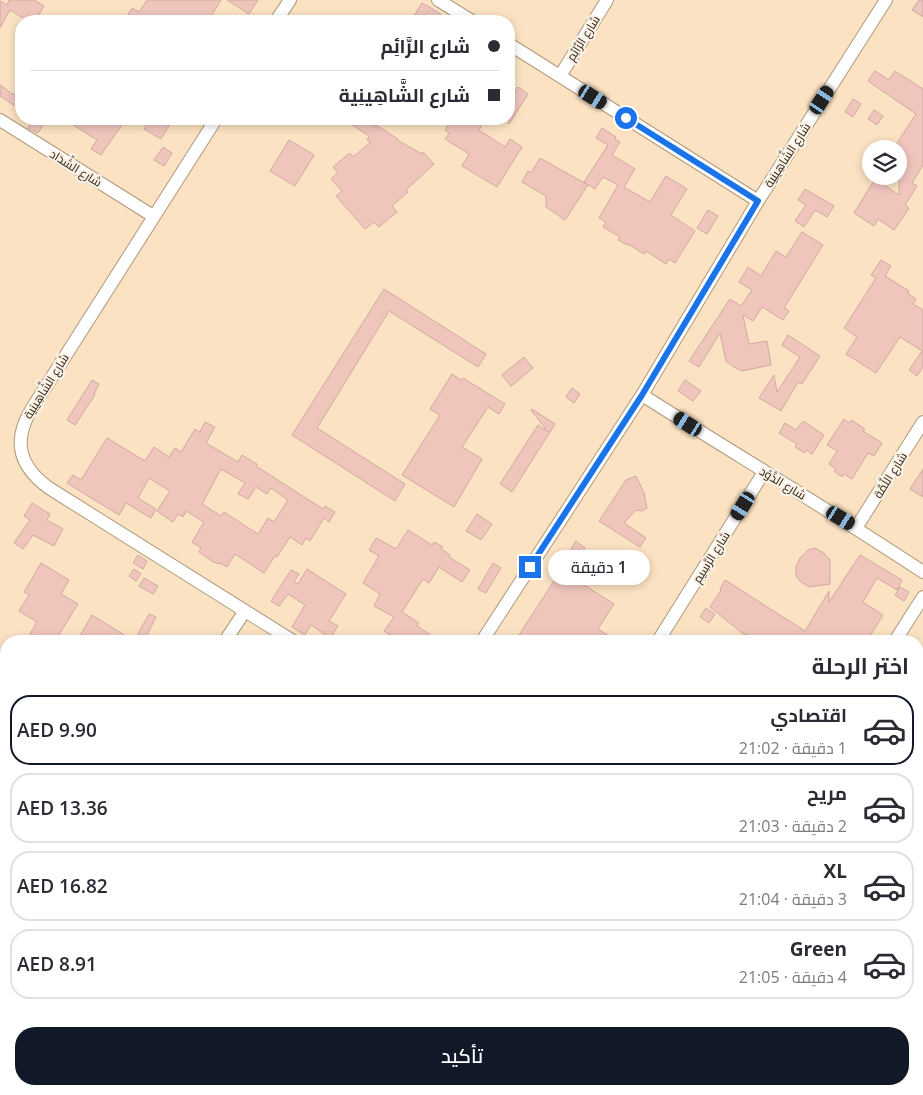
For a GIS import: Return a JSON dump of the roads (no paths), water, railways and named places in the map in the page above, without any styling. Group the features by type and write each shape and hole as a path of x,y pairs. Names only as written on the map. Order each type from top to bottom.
{"street":[{"path":"280,15 290,0"},
{"path":"438,0 462,15"},
{"name":"شارع الرَّائِم","path":"560,76 607,0"},
{"name":"شارع الشَّاهِينِية","path":"486,635 642,395 758,201 886,0"},
{"path":"515,48 758,201"},
{"name":"شارع الشِّدَاد","path":"0,120 153,216"},
{"name":"شارع الشَّاهِينِية","path":"212,125 24,421 20,446 23,459 29,470 49,488 283,635"},
{"name":"شارع الذَّوْد","path":"642,395 856,528 923,572"},
{"name":"شارع اللَّمَّة","path":"856,528 923,422"},
{"name":"شارع الرَّسِيم","path":"662,635 764,472"},
{"path":"899,635 923,597"},
{"path":"229,635 245,611"}]}
